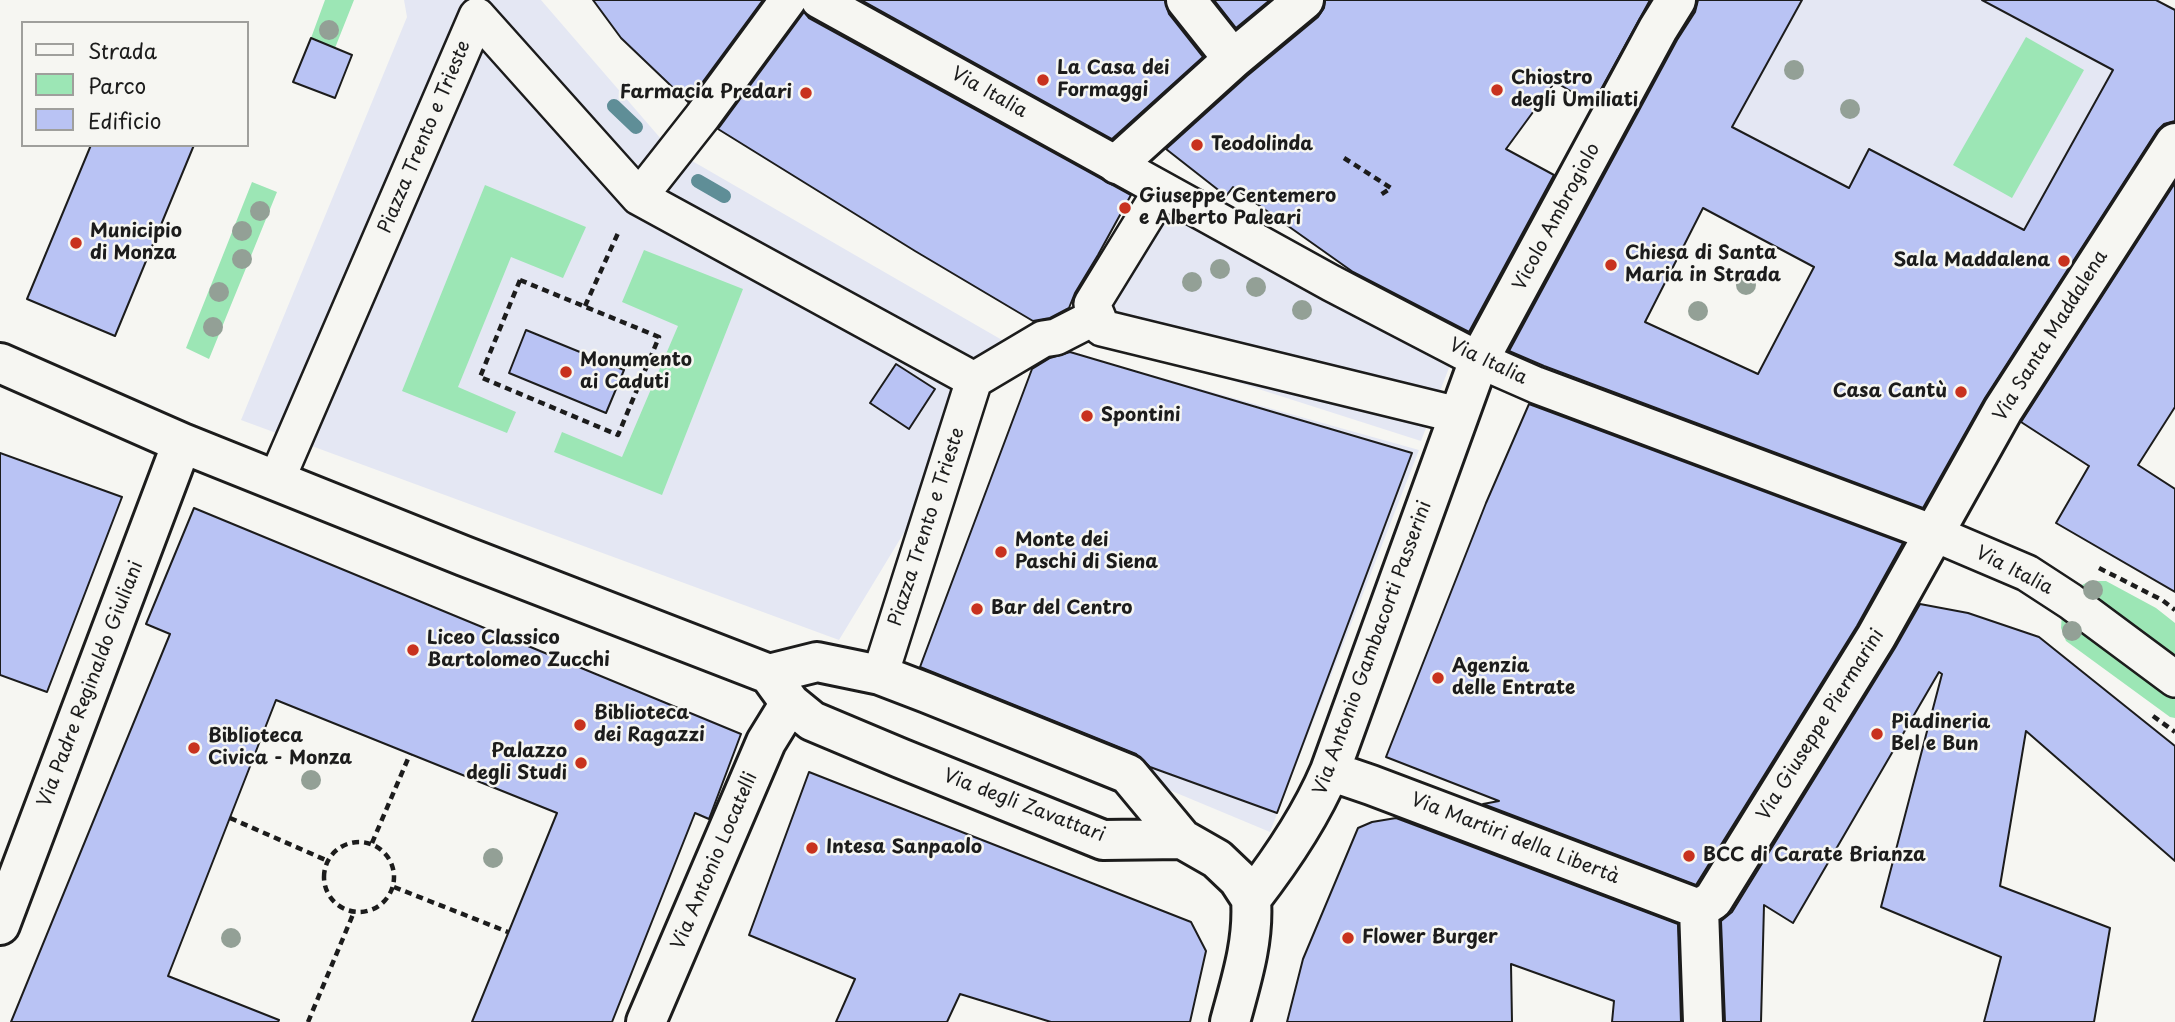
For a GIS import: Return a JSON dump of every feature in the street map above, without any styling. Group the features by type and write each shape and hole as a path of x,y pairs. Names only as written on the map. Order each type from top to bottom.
{"street":[{"path":"639,197 788,0"},
{"name":"Via Italia","path":"818,0 1331,283 1479,360 1549,390 1933,533 2027,573 2070,601 2175,679"},
{"path":"1186,0 1233,59"},
{"path":"1118,164 1233,59 1304,0"},
{"name":"Vicolo Ambrogiolo","path":"1458,415 1479,360 1676,0"},
{"name":"Piazza Trento e Trieste","path":"276,481 477,16 639,197 974,380 880,675"},
{"name":"Via Santa Maddalena","path":"1933,533 2003,410 2175,143"},
{"path":"1091,320 1093,304 1162,190"},
{"path":"974,380 1052,344 1056,337 1091,320"},
{"path":"1091,320 1102,328 1458,415"},
{"path":"2,364 181,443 779,689 817,662 880,675 1129,774 1182,839 1217,859 1238,879 1251,899 1252,920 1247,959 1230,1022"},
{"name":"Via Antonio Gambacorti Passerini","path":"1251,899 1284,857 1317,800 1330,771 1458,415"},
{"name":"Via Padre Reginaldo Giuliani","path":"0,925 181,443"},
{"name":"Via Giuseppe Piermarini","path":"1699,909 1713,900 1876,637 1933,533"},
{"name":"Via degli Zavattari","path":"779,689 812,721 1103,840 1182,839"},
{"name":"Via Antonio Locatelli","path":"646,1022 766,742 779,689"},
{"name":"Via Martiri della Libertà","path":"1330,771 1699,909"},
{"path":"1699,909 1703,1022"}],"path":[{"path":"1344,158 1391,188 1379,196"},
{"path":"585,306 614,239"},
{"path":"520,280 585,306 659,337 618,435 480,377 520,280"},
{"path":"2093,565 2162,600 2175,610"},
{"path":"372,844 410,754"},
{"path":"230,818 328,861"},
{"path":"359,841 372,844 390,859 395,877 394,887 382,905 371,911 354,912 333,901 325,887 328,861 342,846 359,841"},
{"path":"394,887 508,932"},
{"path":"308,1022 354,912"}],"shaded area":[{"path":"404,0 541,0 668,147 1002,340 1054,334 1165,210 1452,360 1421,441 1099,338 1044,342 1062,350 1419,450 1270,832 913,683 1041,344 994,384 839,640 241,420 407,17"},
{"path":"1697,0 2156,0 2175,10 2175,132 2005,395 1966,374 1848,188 1732,127 1665,152 1618,128"}],"green space":[{"path":"325,0 354,0 335,48 311,38"},
{"path":"2026,37 2084,70 2012,198 1953,165"},
{"path":"252,182 277,192 209,359 186,348"},
{"path":"485,185 586,227 563,278 511,257 458,387 516,412 507,433 402,391"},
{"path":"644,250 743,289 662,495 554,452 562,432 622,457 678,326 622,302"},
{"path":"2090,581 2106,581 2156,608 2175,623 2175,660 2078,587"},
{"path":"2062,613 2175,697 2175,718 2066,641 2061,628"}],"building":[{"path":"593,0 763,0 688,102 621,38"},
{"path":"861,0 1165,0 1169,14 1203,57 1112,139"},
{"path":"1214,0 1270,0 1236,28"},
{"path":"1325,0 1650,0 1593,104 1555,82 1506,149 1554,175 1469,332 1353,272 1233,187 1226,196 1166,149 1318,17 1324,8"},
{"path":"1698,0 1802,0 1732,127 1849,188 1869,149 2024,230 2113,70 1982,0 2156,0 2175,10 2175,121 2164,124 2157,131 1985,398 1923,508 1509,351 1677,40 1695,12","holes":["1703,208 1814,267 1758,374 1645,322"]},
{"path":"804,12 809,18 1131,195 1069,308 1050,318 1033,321 718,129"},
{"path":"311,38 352,55 335,98 293,82"},
{"name":"Municipio di Monza","path":"90,147 193,147 115,336 27,299"},
{"path":"2175,183 2175,407 2138,465 2175,489 2175,592 2056,523 2089,466 2021,422"},
{"name":"Monumento ai Caduti","path":"526,330 624,370 606,413 509,373"},
{"path":"1070,352 1412,453 1277,813 1150,767 1136,754 920,667 1032,369 1050,358"},
{"path":"896,364 935,389 909,429 870,403"},
{"path":"1529,404 1903,543 1857,626 1696,885 1483,804 1499,801 1386,757 1486,503"},
{"path":"0,453 122,497 47,692 0,675"},
{"name":"Palazzo degli Studi","path":"194,508 741,734 709,819 695,813 612,1022 472,1022 557,813 276,700 168,976 279,1020 278,1022 11,1022 170,634 146,624"},
{"path":"1920,604 1968,613 2039,637 2175,746 2175,861 2026,731 2000,886 2110,928 2094,1022 1984,1022 2001,957 1881,907 1942,674 1939,672 1793,923 1764,905 1761,1022 1725,1022 1721,921 1732,912"},
{"path":"809,772 1191,922 1206,951 1190,1022 1051,1022 960,994 947,1022 836,1022 855,979 749,935"},
{"path":"1396,818 1678,924 1681,1022 1612,1022 1614,1001 1511,964 1512,1022 1287,1022 1303,959 1358,828 1372,822"}],"waterway":[{"path":"614,106 636,127"},
{"path":"698,181 724,196"}],"place":[{"name":"La Casa dei Formaggi","path":"1043,80"},
{"name":"Chiostro degli Umiliati","path":"1497,90"},
{"name":"Farmacia Predari","path":"806,93"},
{"name":"Teodolinda","path":"1197,145"},
{"name":"Giuseppe Centemero e Alberto Paleari","path":"1125,208"},
{"name":"Municipio di Monza","path":"76,243"},
{"name":"Sala Maddalena","path":"2064,261"},
{"name":"Chiesa di Santa Maria in Strada","path":"1611,265"},
{"name":"Monumento ai Caduti","path":"566,372"},
{"name":"Casa Cantù","path":"1961,392"},
{"name":"Spontini","path":"1087,416"},
{"name":"Monte dei Paschi di Siena","path":"1001,552"},
{"name":"Bar del Centro","path":"977,609"},
{"name":"Liceo Classico Bartolomeo Zucchi","path":"413,650"},
{"name":"Agenzia delle Entrate","path":"1438,678"},
{"name":"Biblioteca dei Ragazzi","path":"580,725"},
{"name":"Piadineria Bel e Bun","path":"1877,734"},
{"name":"Biblioteca Civica - Monza","path":"194,748"},
{"name":"Palazzo degli Studi","path":"581,763"},
{"name":"Intesa Sanpaolo","path":"812,848"},
{"name":"BCC di Carate Brianza","path":"1689,856"},
{"name":"Flower Burger","path":"1348,938"}]}
